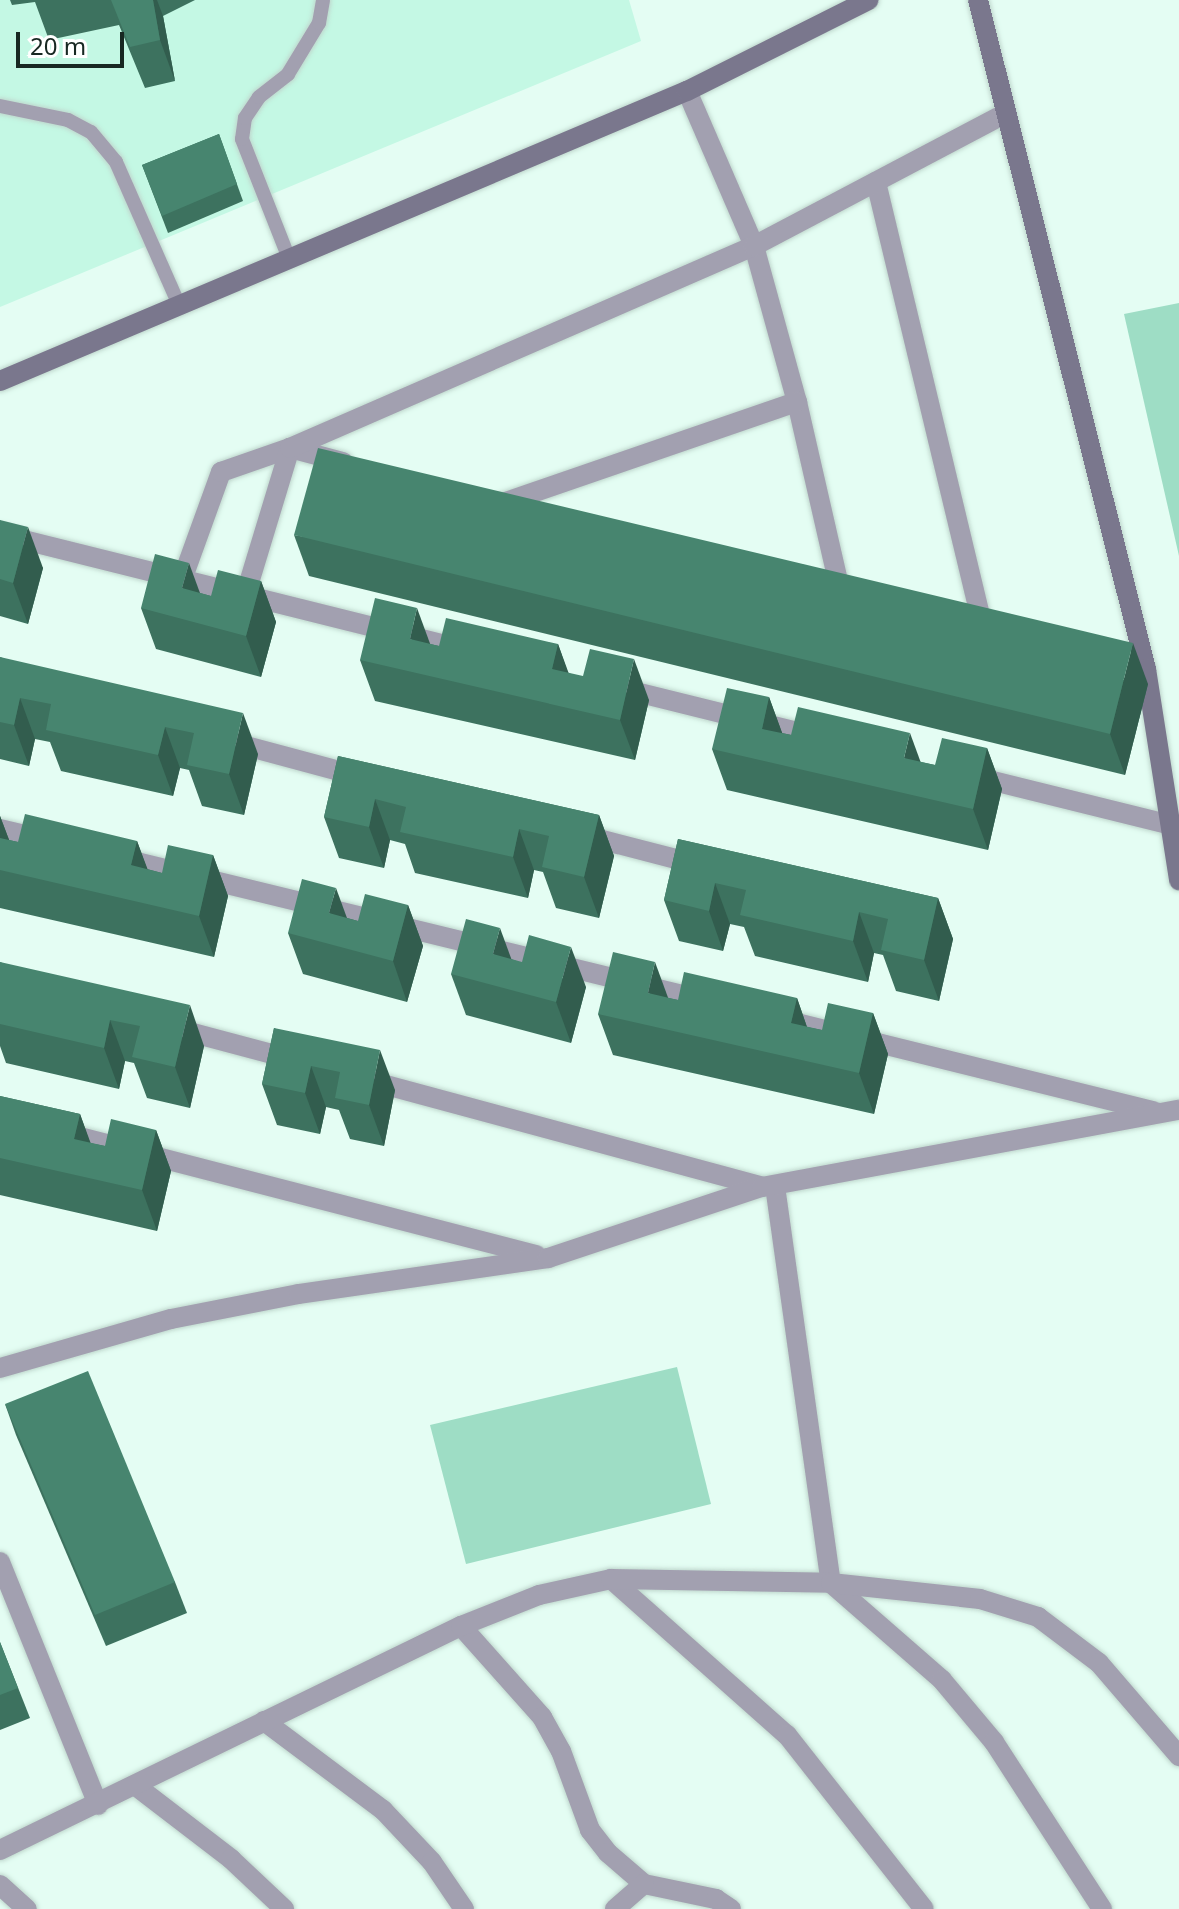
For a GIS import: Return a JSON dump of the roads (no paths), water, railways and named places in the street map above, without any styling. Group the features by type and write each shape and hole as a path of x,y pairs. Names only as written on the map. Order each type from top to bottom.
{"main road":[{"path":"0,381 687,91 869,0"},
{"path":"978,0 1146,669 1179,880"}],"street":[{"path":"687,91 754,246 848,596 812,587"},
{"path":"183,577 215,479 229,468 290,448 754,246 1006,113"},
{"path":"876,182 992,636 956,626"},
{"path":"545,516 492,502 797,402"},
{"path":"290,448 365,468"},
{"path":"245,596 290,448"},
{"path":"0,534 183,577 245,596 492,657"},
{"path":"1117,663 1146,669"},
{"path":"600,684 832,741"},
{"path":"214,738 382,782"},
{"path":"955,771 1171,825"},
{"path":"0,829 62,844"},
{"path":"565,830 717,870"},
{"path":"93,851 728,1007"},
{"path":"759,1014 1170,1111"},
{"path":"152,1022 320,1067"},
{"path":"350,1076 768,1186"},
{"path":"0,1368 171,1319 299,1294 548,1258 768,1186 1170,1111"},
{"path":"46,1128 548,1258"},
{"path":"768,1186 831,1583 942,1680 994,1742 1102,1909"},
{"path":"0,1562 98,1805"},
{"path":"611,1579 787,1735 924,1909"},
{"path":"0,1850 461,1626 539,1595 611,1579 831,1583 980,1599 1038,1617 1099,1663 1179,1756"},
{"path":"461,1626 542,1717 561,1751 590,1830 644,1884 716,1899 731,1909"},
{"path":"264,1721 383,1810 432,1862 464,1909"},
{"path":"136,1786 231,1859 284,1909"},
{"path":"615,1909 644,1884"},
{"path":"0,1885 27,1909"}],"lane":[{"path":"290,261 242,139 245,118 259,97 288,74 319,23 323,0"},
{"path":"0,106 68,120 91,132 116,162 180,307"}]}
